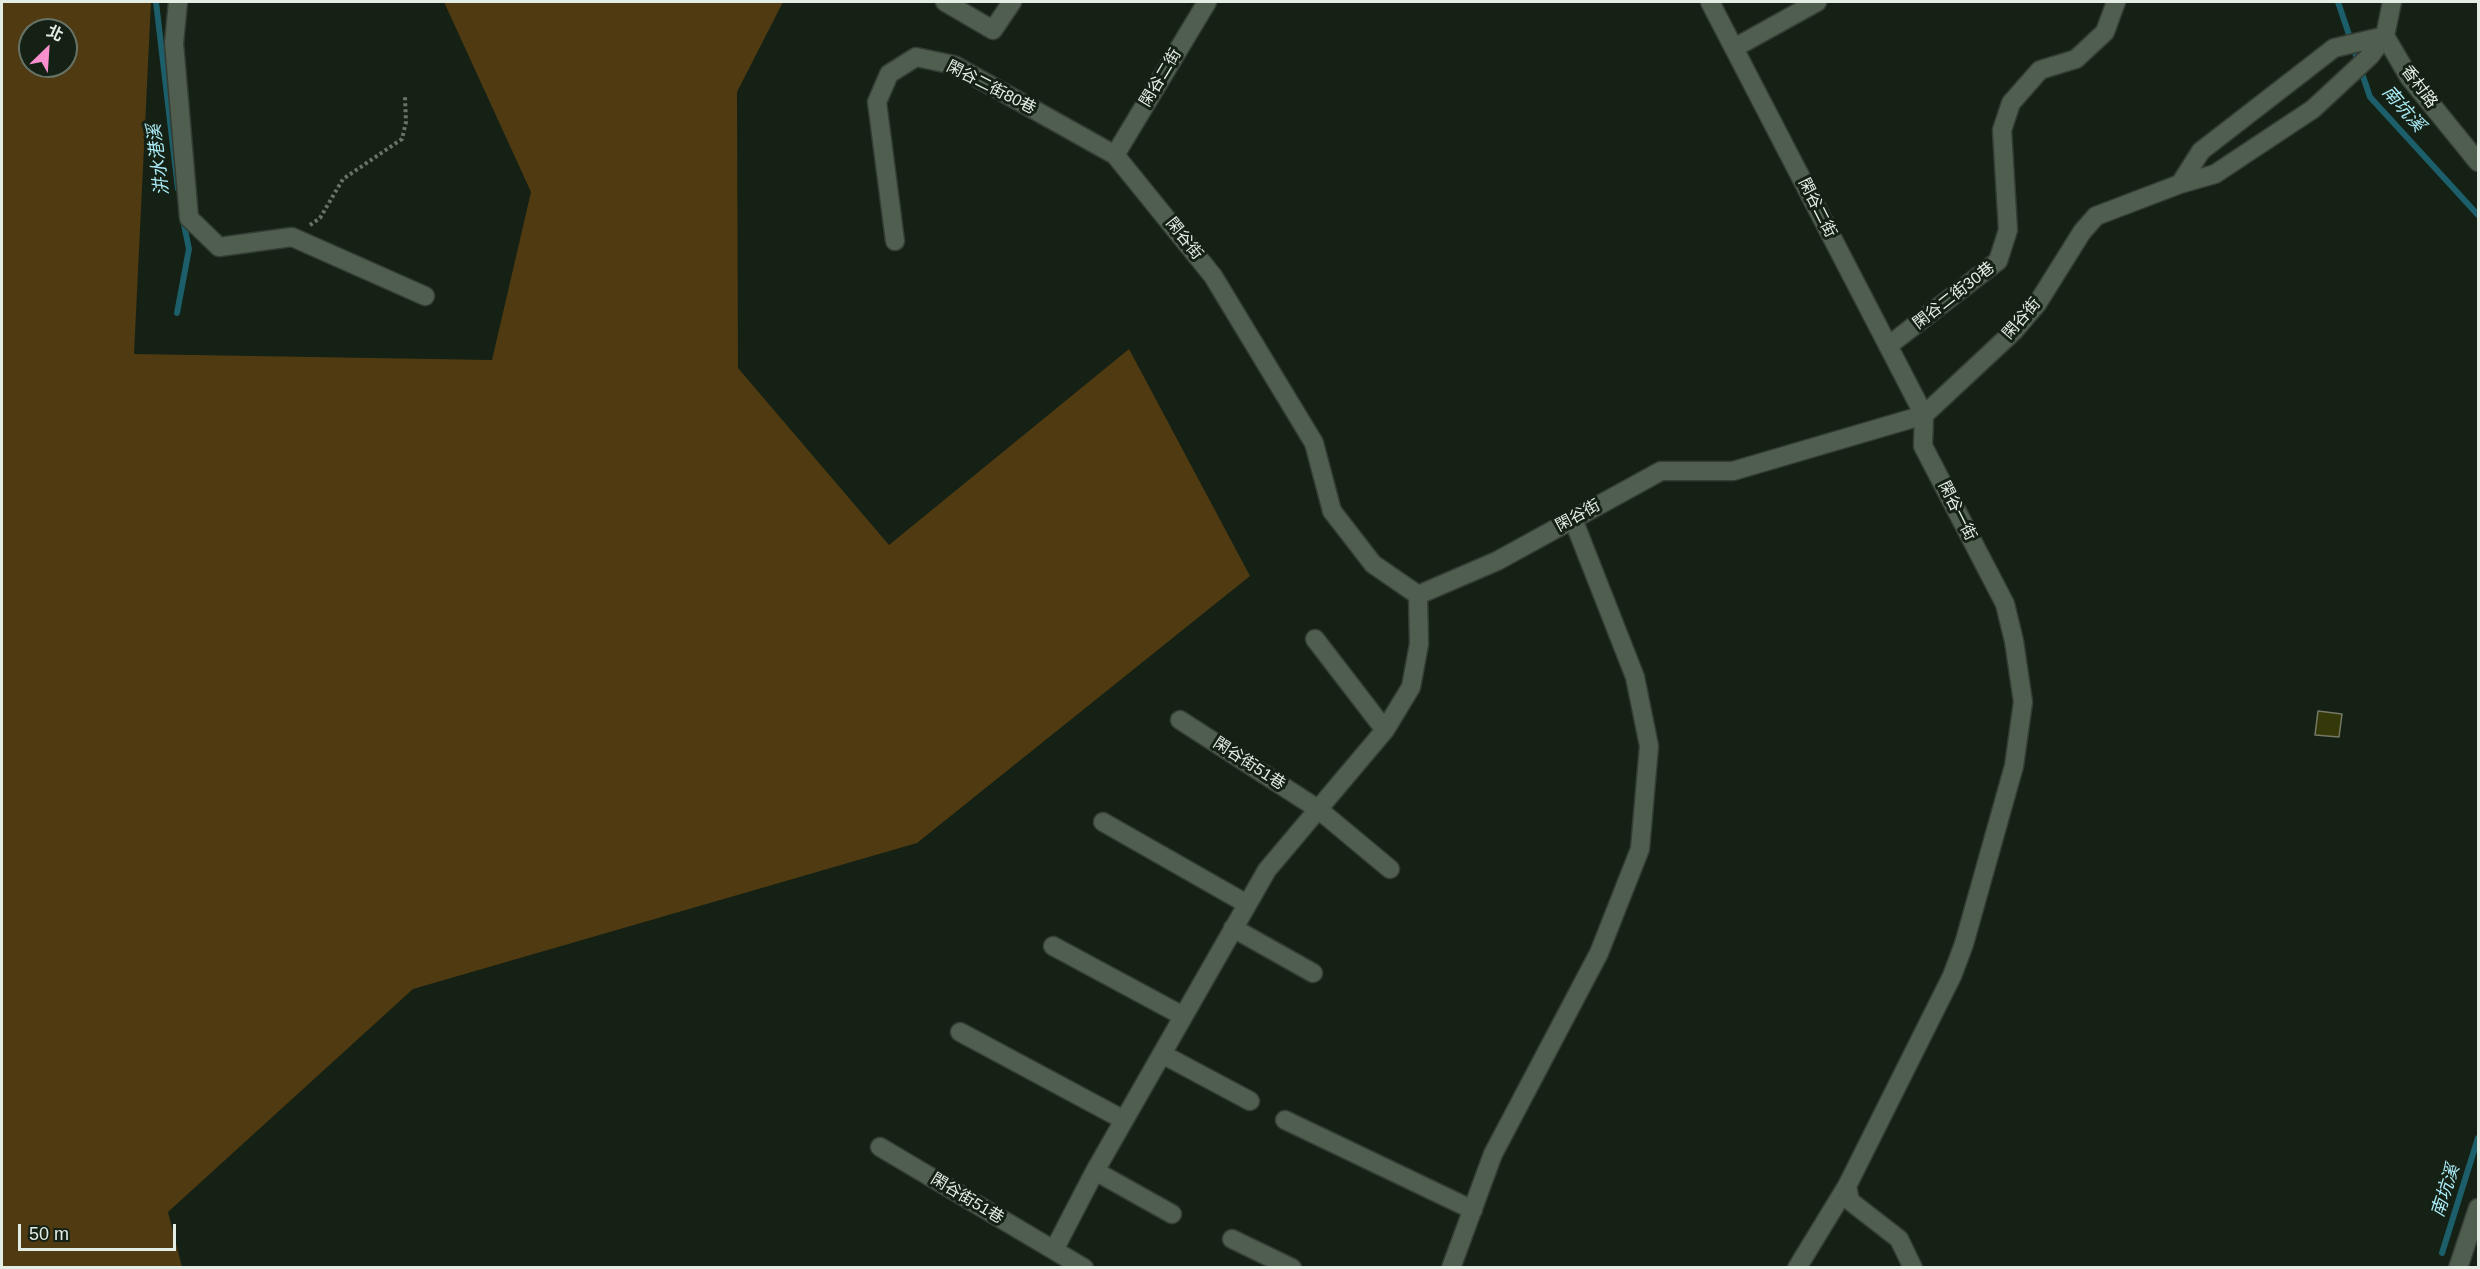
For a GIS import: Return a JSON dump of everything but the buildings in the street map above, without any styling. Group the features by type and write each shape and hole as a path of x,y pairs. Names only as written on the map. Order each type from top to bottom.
{"street":[{"path":"178,2 174,43 189,218 219,247 292,237 425,296"},
{"path":"945,2 993,30 1012,2"},
{"name":"閑谷二街","path":"1115,154 1207,2"},
{"name":"閑谷二街","path":"1710,2 1924,415"},
{"path":"1734,48 1817,2"},
{"name":"閑谷二街30巷","path":"1888,346 1998,261 2008,230 2002,130 2012,103 2040,70 2076,59 2105,32 2116,2"},
{"path":"2180,184 2201,151 2334,48 2367,48 2385,36 2392,2"},
{"name":"香村路","path":"2385,36 2409,77 2478,162"},
{"name":"閑谷街","path":"1115,154 1213,276 1314,443 1332,512 1374,564 1419,595 1497,561 1661,471 1733,471 1924,415 2014,331 2037,304 2082,232 2096,216 2180,184 2215,174 2313,109 2355,70 2367,48"},
{"name":"閑谷二街80巷","path":"895,241 877,102 889,74 916,57 954,65 1115,154"},
{"name":"閑谷一街","path":"1797,1268 1846,1186 1952,976 1964,944 2014,766 2023,702 2014,641 2005,604 1923,446 1924,415"},
{"path":"1451,1268 1493,1154 1599,953 1640,849 1649,746 1635,677 1573,519"},
{"path":"1054,1250 1095,1171 1267,870 1385,730 1411,687 1419,644 1419,595"},
{"path":"1315,639 1385,730"},
{"name":"閑谷街51巷","path":"1180,720 1318,809 1390,869"},
{"path":"1103,822 1247,904"},
{"path":"1233,928 1313,973"},
{"path":"1053,946 1183,1016"},
{"path":"960,1032 1124,1120"},
{"path":"1162,1054 1250,1101"},
{"path":"1285,1120 1473,1210"},
{"name":"閑谷街51巷","path":"880,1147 1084,1268"},
{"path":"1095,1171 1172,1214"},
{"path":"1846,1186 1850,1201 1899,1239 1913,1268"},
{"path":"2458,1268 2478,1209"},
{"path":"1232,1239 1292,1268"}],"path":[{"path":"292,237 320,218 343,179 402,139 406,122 405,96"}],"shaded area":[{"path":"2,2 151,2 134,354 492,360 531,192 444,2 783,2 737,92 738,368 889,545 1129,349 1250,576 917,843 413,989 168,1212 182,1267 2,1267"}],"waterway":[{"name":"汫水港溪","path":"156,2 178,189"},
{"name":"南坑溪","path":"2338,2 2370,97 2478,215"},
{"name":"汫水港溪","path":"177,313 189,249 183,220"},
{"name":"南坑溪","path":"2442,1253 2478,1138"}]}
